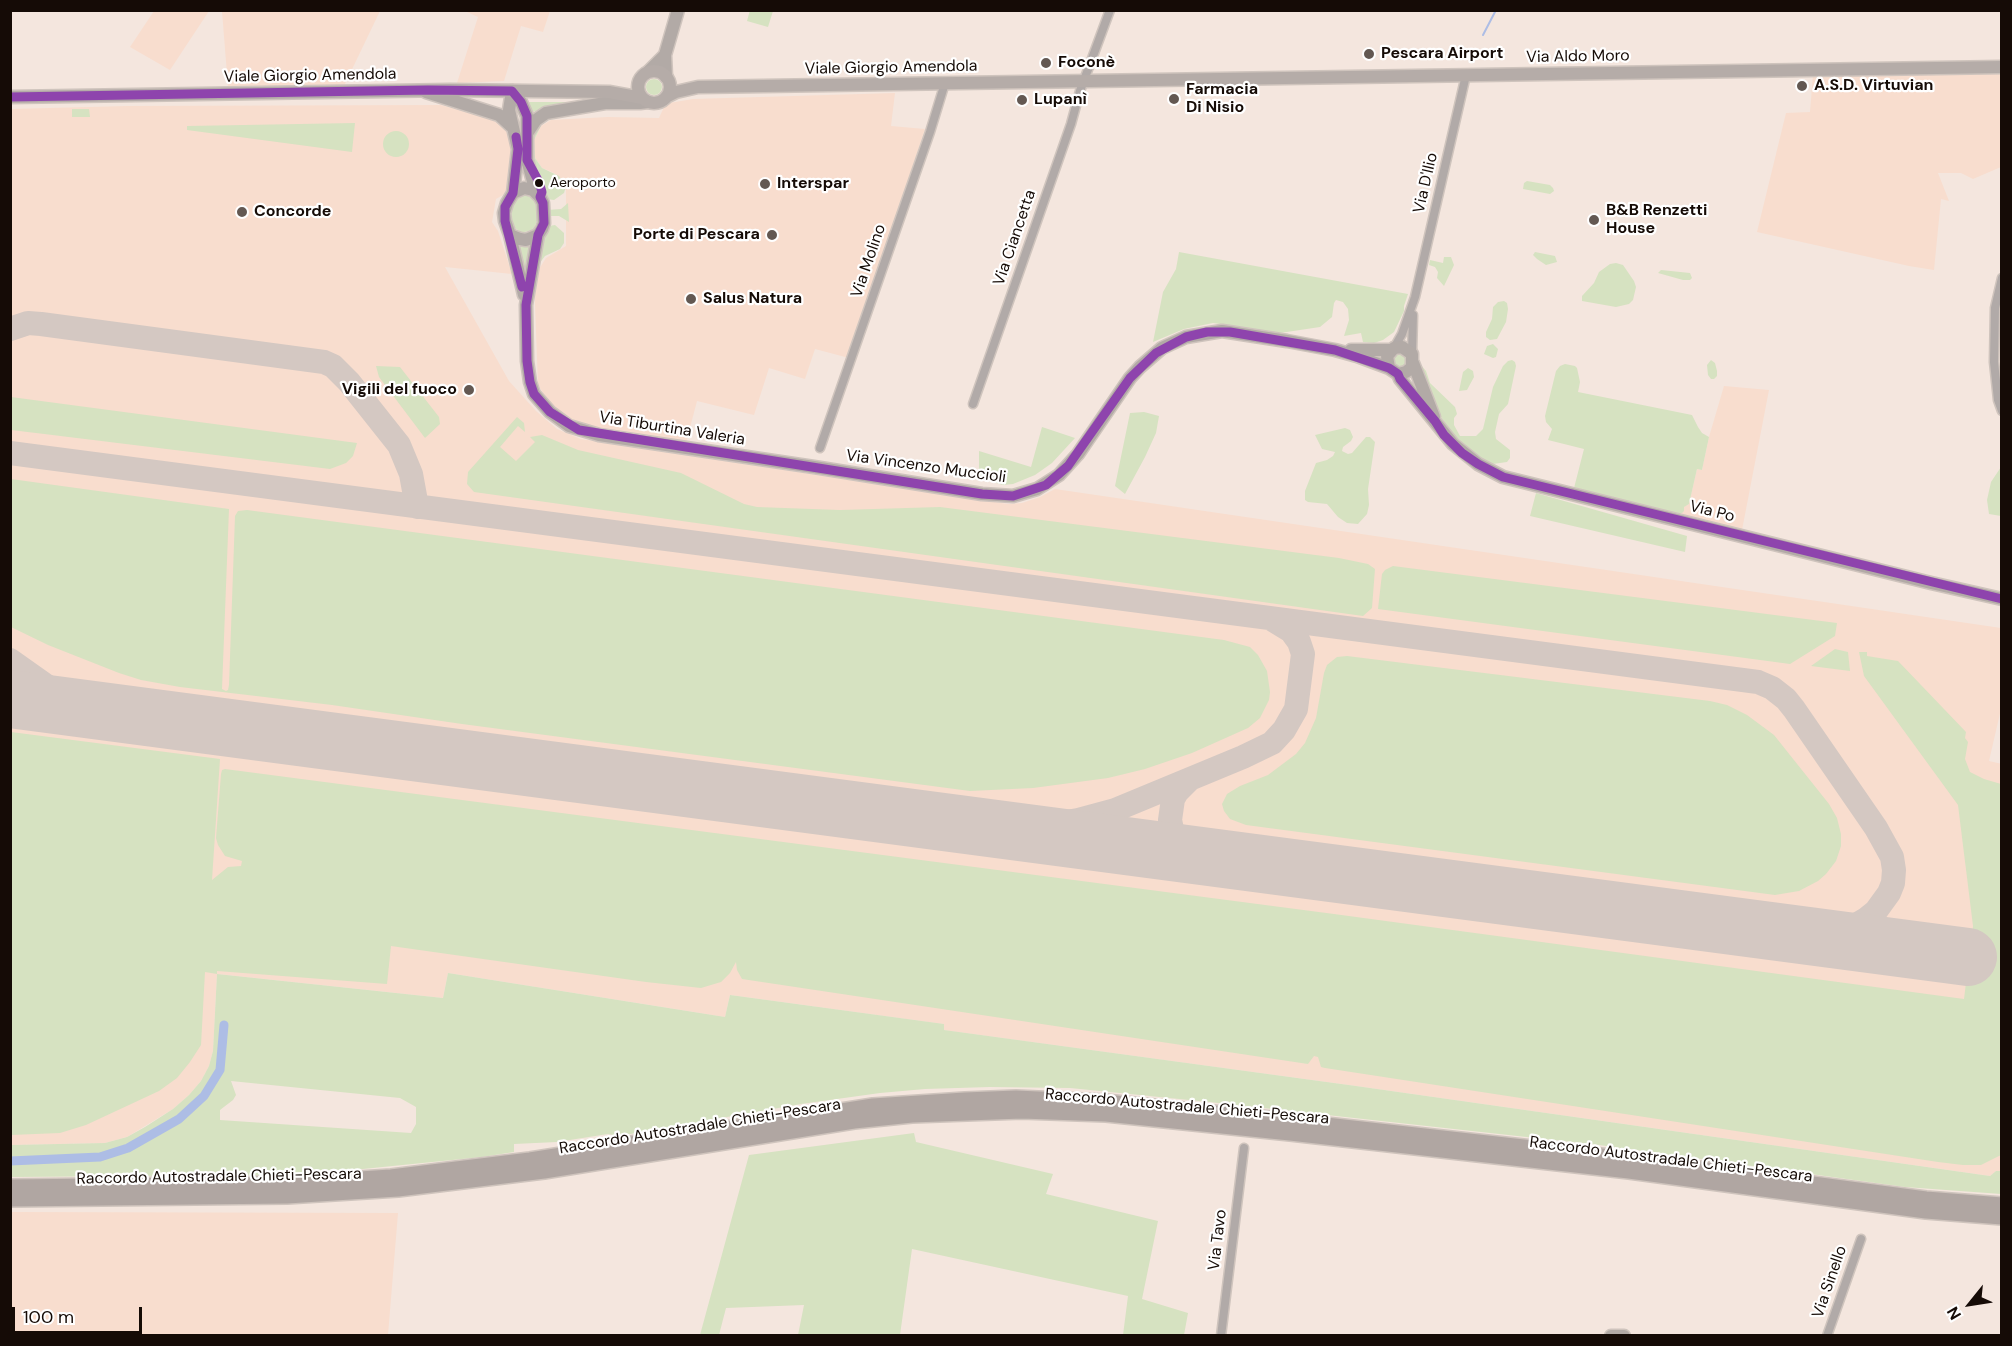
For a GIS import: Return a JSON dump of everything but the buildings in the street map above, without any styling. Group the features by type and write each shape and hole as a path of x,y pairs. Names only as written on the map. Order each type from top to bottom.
{"highway":[{"name":"Raccordo Autostradale Chieti-Pescara","path":"10,1187 282,1184 391,1178 519,1162 873,1106 1016,1098 1147,1106 1586,1154 1880,1193 2001,1205"},
{"name":"Raccordo Autostradale Chieti-Pescara","path":"10,1199 287,1197 398,1189 544,1171 854,1121 912,1115 1022,1111 1117,1115 1629,1171 1906,1209 2001,1217"}],"main road":[{"name":"Via Aldo Moro","path":"1084,81 2001,67"},
{"path":"658,71 667,78 669,89 666,97 657,102 645,100 638,90 638,81 644,73 658,71"},
{"name":"Viale Giorgio Amendola","path":"667,78 698,87"},
{"name":"Viale Giorgio Amendola","path":"609,92 638,81"},
{"name":"Viale Giorgio Amendola","path":"666,97 698,87 1084,81"},
{"name":"Viale Giorgio Amendola","path":"10,97 422,90 609,92 645,100"}],"street":[{"path":"667,78 665,55 678,10"},
{"name":"Via Ciancetta","path":"973,404 1110,10"},
{"path":"649,71 665,55"},
{"name":"Via D'Ilio","path":"1412,359 1411,331 1415,297 1466,75"},
{"name":"Via Molino","path":"820,448 927,142 945,83"},
{"path":"422,90 499,115 514,129"},
{"path":"512,91 521,102 527,116 527,160 536,192 543,203 544,223 538,235 526,240 510,235 504,213 513,193 518,149 509,110 512,91"},
{"path":"528,132 536,120 546,113 605,103 640,104 645,100"},
{"path":"513,193 524,188 536,192"},
{"name":"Via Tiburtina Valeria","path":"510,235 526,304"},
{"name":"Via Tiburtina Valeria","path":"538,235 526,304 526,361 530,382 541,404 550,412 569,426 599,435 801,465"},
{"path":"2001,278 1995,308 1994,355 1995,382 2001,411"},
{"name":"Via D'Ilio","path":"1393,349 1402,334 1415,297"},
{"name":"Via Vincenzo Muccioli","path":"801,465 982,494 1020,495 1046,484 1068,466 1135,372 1155,353 1178,340 1199,334 1222,332 1335,350 1370,360 1393,371"},
{"path":"1402,347 1412,359 1409,370 1393,371 1386,360 1393,349 1402,347"},
{"name":"Via Vincenzo Muccioli","path":"1335,350 1393,349"},
{"name":"Via Po","path":"1412,359 1435,421"},
{"name":"Via Po","path":"1393,371 1444,435 1462,453 1485,468 1509,478 1931,583 2001,598"},
{"name":"Via Tavo","path":"1221,1335 1244,1148"},
{"name":"Via Sinello","path":"1827,1335 1861,1239"},
{"path":"1611,1335 1624,1335"}],"shaded area":[{"path":"154,11 209,11 170,70 130,47"},
{"path":"222,11 380,11 344,86 228,87"},
{"path":"465,11 550,11 543,32 521,26 504,81 457,83 478,17"},
{"path":"2001,71 2001,167 1973,179 1961,173 1938,173 1949,201 1941,199 1934,270 1757,232 1786,113 1810,112 1813,74"},
{"path":"895,93 891,126 925,129 849,358 815,349 805,379 769,368 754,415 697,401 686,443 585,428 551,406 538,385 534,277 546,258 566,246 566,186 554,173 542,168 535,158 534,140 541,126 551,120 608,117 659,118 664,107 669,103 693,99"},
{"path":"441,105 494,120 506,131 513,144 509,187 503,195 496,199 492,222 498,231 512,274 445,267 509,381 536,411 557,429 581,439 1008,504 1022,503 1055,489 2001,628 2001,709 1989,761 2002,764 2002,1171 1996,1171 1990,1176 943,1030 943,1024 730,995 725,1017 448,973 443,998 217,974 213,1051 209,1066 201,1081 173,1109 127,1137 105,1143 11,1145 11,109 128,106"},
{"path":"1724,386 1769,390 1742,530 1676,514 1682,513 1683,507 1689,504 1697,469 1702,470"},
{"path":"11,1212 398,1213 388,1335 11,1335"}],"green space":[{"path":"750,10 773,11 768,27 747,21"},
{"path":"651,79 657,79 662,87 660,93 651,95 646,90 646,84"},
{"path":"525,102 585,102 548,107 530,113"},
{"path":"72,109 89,109 90,117 72,117"},
{"path":"355,123 352,152 187,130 187,126"},
{"path":"539,125 541,126 534,140 535,158 542,168 559,176 566,186 564,193 554,200 544,196 532,159 532,135"},
{"path":"396,131 405,135 409,144 405,153 396,157 387,153 383,144 387,135"},
{"path":"1527,181 1550,185 1554,191 1550,194 1523,189"},
{"path":"526,195 532,198 537,205 538,218 534,229 522,233 515,228 510,215 515,199"},
{"path":"568,203 569,222 559,216 546,216 547,210 561,209"},
{"path":"555,225 564,233 564,243 560,249 545,256 536,268 532,298 534,367 530,298 539,237 549,226"},
{"path":"516,244 533,244 526,282"},
{"path":"1179,252 1408,294 1404,311 1394,332 1374,343 1363,342 1361,333 1344,336 1349,320 1348,309 1343,302 1336,300 1332,317 1320,327 1280,333 1213,323 1184,329 1153,342 1163,292 1176,269"},
{"path":"1535,252 1555,256 1557,262 1546,265 1533,255"},
{"path":"1444,257 1451,257 1454,265 1444,286 1437,278 1438,272 1435,267 1429,265 1430,260 1443,263"},
{"path":"1610,264 1623,265 1634,281 1636,287 1633,300 1629,304 1616,307 1582,301 1582,296 1594,283 1599,272"},
{"path":"1661,270 1690,273 1692,278 1683,280 1658,273"},
{"path":"1504,301 1508,309 1506,322 1497,339 1490,340 1486,337 1486,332 1492,319 1493,307 1498,302"},
{"path":"1493,344 1498,349 1496,357 1493,358 1484,354 1487,346"},
{"path":"1399,352 1407,356 1408,362 1400,368 1393,364 1393,355"},
{"path":"1417,360 1426,371 1430,383 1455,407 1457,414 1454,418 1454,425 1460,436 1476,436 1483,429 1493,387 1503,366 1508,361 1515,362 1508,404 1499,414 1495,432 1496,439 1510,450 1510,458 1507,462 1493,464 1473,454 1450,433 1436,408"},
{"path":"1711,360 1715,363 1717,371 1714,379 1708,375 1707,365"},
{"path":"1565,364 1577,368 1580,382 1578,392 1692,415 1702,433 1709,437 1702,470 1697,469 1689,504 1684,507 1682,513 1676,514 1574,488 1584,449 1548,440 1552,429 1546,422 1545,416 1556,371"},
{"path":"376,366 400,367 439,417 440,424 425,438 379,377"},
{"path":"1468,368 1473,371 1474,377 1467,390 1459,391 1463,372"},
{"path":"11,397 357,443 353,456 346,463 330,469 11,430"},
{"path":"1144,412 1159,416 1156,433 1125,494 1115,486 1130,413"},
{"path":"517,417 524,423 525,432 518,426 500,447 516,461 535,442 530,437 542,435 578,450 681,473 744,504 757,507 840,510 940,507 1339,558 1368,564 1375,569 1372,608 1363,616 474,492 467,484 468,472"},
{"path":"1042,427 1075,438 1052,463 1035,475 1013,484 1003,485 979,478 979,451 1031,467"},
{"path":"1345,428 1350,430 1353,437 1343,447 1342,451 1348,454 1352,453 1366,437 1370,437 1375,442 1368,489 1369,505 1367,514 1358,524 1347,523 1338,517 1327,504 1305,500 1305,491 1316,463 1327,460 1335,452 1322,449 1315,435"},
{"path":"2001,467 2001,516 1989,514 1987,500 1991,482"},
{"path":"11,479 229,509 222,689 226,691 229,685 235,516 238,511 247,510 1224,640 1250,647 1258,655 1267,671 1269,700 1260,718 1248,728 1192,753 1145,769 1108,778 1033,788 970,791 332,705 180,687 141,680 119,673 48,645 11,627"},
{"path":"1536,493 1687,536 1685,552 1530,516"},
{"path":"1393,566 1837,623 1835,636 1790,664 1378,609 1382,574"},
{"path":"1835,649 1848,652 1850,671 1811,666"},
{"path":"1859,652 1867,652 1867,656 1898,661 1966,732 1965,738 1968,742 1965,759 1970,772 2001,784 2001,1155 1981,1165 1938,1162 1325,1068 1321,1067 1318,1057 1314,1056 1308,1064 742,979 736,962 721,982 701,988 391,946 387,984 217,971 217,974 205,972 201,1045 177,1078 159,1091 86,1125 60,1133 11,1135 11,732 220,759 212,880 228,867 241,866 242,861 225,856 216,838 221,774 225,769 1964,999 1973,926 1958,805 1864,676"},
{"path":"1347,656 1727,705 1747,715 1774,735 1829,804 1837,818 1841,834 1841,846 1836,861 1818,881 1799,891 1775,895 1246,825 1230,819 1222,804 1227,794 1268,775 1296,754 1305,743 1316,718 1327,665 1337,657"},
{"path":"448,973 725,1017 730,995 944,1024 944,1030 1990,1176 1996,1171 2001,1171 2001,1194 1905,1187 1599,1145 1209,1102 1070,1088 990,1087 880,1093 801,1104 619,1136 608,1134 557,1142 514,1144 514,1152 482,1157 353,1170 270,1175 11,1177 11,1145 105,1143 127,1137 145,1127 173,1109 189,1095 201,1081 209,1066 213,1051 217,974 443,998","holes":["231,1081 400,1098 416,1107 416,1124 411,1133 220,1120 220,1110 236,1095"]},
{"path":"914,1133 916,1142 1053,1174 1046,1194 1158,1221 1142,1299 1188,1313 1184,1335 1123,1335 1128,1296 912,1249 900,1335 798,1335 804,1305 726,1308 719,1335 700,1335 749,1155"}],"waterway":[{"path":"1483,35 1496,10"},
{"path":"10,1161 100,1157 128,1148 179,1119 204,1096 220,1070 224,1025"}],"taxiway":[{"path":"10,329 28,323 41,324 324,362 333,366 349,382 399,445 411,474 417,507"},
{"path":"10,453 1758,682 1772,688 1794,709 1876,828 1892,857 1893,883 1876,911 1849,929 1818,936"},
{"path":"975,826 1053,824 1115,810 1272,743 1284,730 1296,709 1303,654 1299,642 1291,631 1273,620"},
{"path":"10,660 51,689 89,708 105,711"},
{"path":"1188,781 1173,799 1170,820 1173,834 1183,847 1200,855"}],"runway":[{"path":"10,699 1968,957"}],"transit line":[{"path":"10,97 428,90 512,91 521,102 527,116 527,160 539,182 542,192 540,197 543,203 544,223 538,235 526,305 527,361 530,382 534,394 550,412 579,430 982,494 1013,496 1046,485 1068,466 1130,378 1156,353 1186,337 1207,332 1230,332 1335,350 1389,368 1398,374 1444,435 1462,453 1503,477 2002,599"},
{"path":"516,137 518,149 513,193 505,207 505,221 522,287"}],"place":[{"name":"Pescara Airport","path":"1369,54"},
{"name":"Foconè","path":"1046,63"},
{"name":"A.S.D. Virtuvian","path":"1802,86"},
{"name":"Farmacia Di Nisio","path":"1174,99"},
{"name":"Lupanì","path":"1022,100"},
{"name":"Aeroporto","path":"539,183"},
{"name":"Interspar","path":"765,184"},
{"name":"Concorde","path":"242,212"},
{"name":"B&B Renzetti House","path":"1594,220"},
{"name":"Porte di Pescara","path":"772,235"},
{"name":"Salus Natura","path":"691,299"},
{"name":"Vigili del fuoco","path":"469,390"}]}
